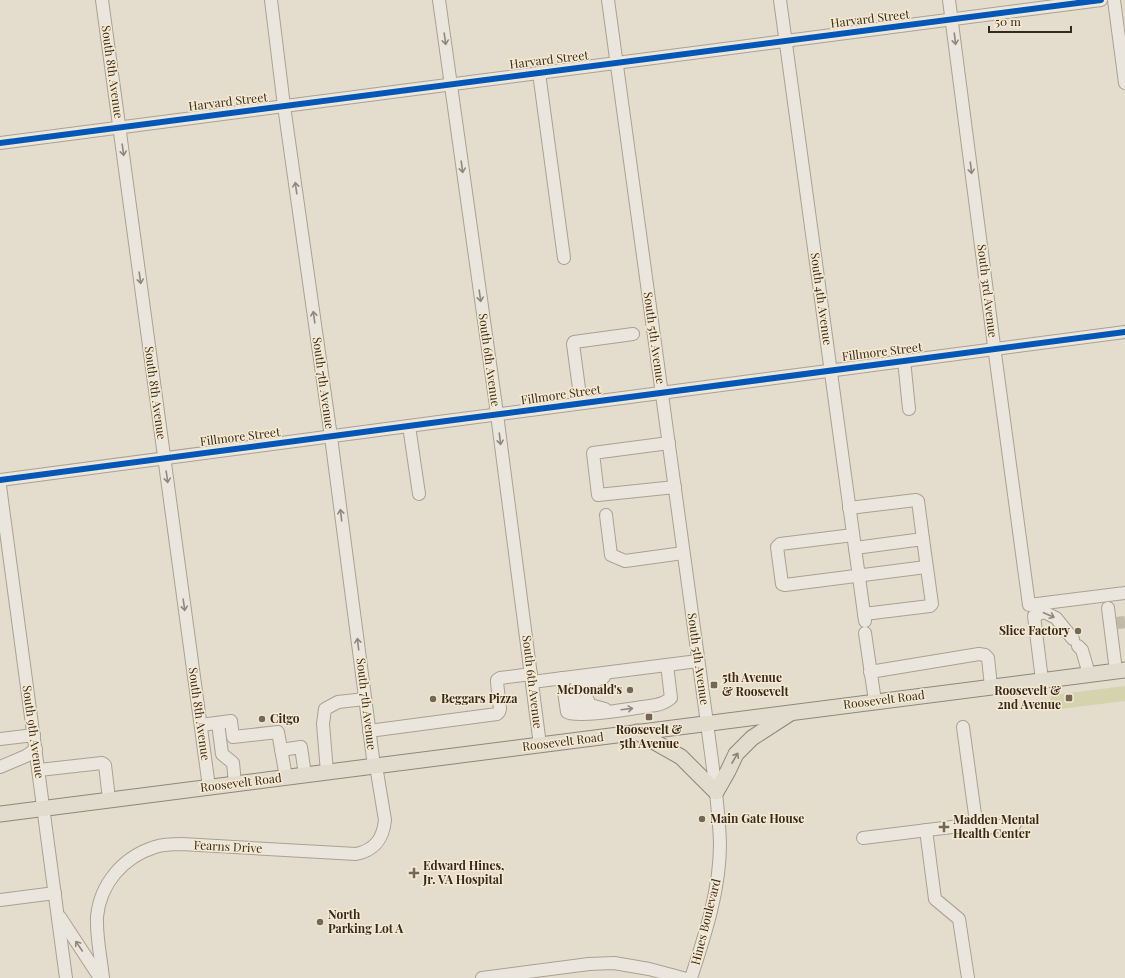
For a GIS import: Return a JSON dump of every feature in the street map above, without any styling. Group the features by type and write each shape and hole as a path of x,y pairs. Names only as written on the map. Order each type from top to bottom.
{"main road":[{"name":"Roosevelt Road","path":"0,814 991,686 1120,671"},
{"path":"637,732 681,757 716,792 736,754 752,738 793,712"}],"street":[{"name":"South 8th Avenue","path":"102,0 209,787"},
{"name":"South 7th Avenue","path":"271,0 284,106 331,437 369,731 375,766"},
{"name":"South 6th Avenue","path":"439,0 540,745"},
{"name":"South 5th Avenue","path":"608,0 707,723"},
{"name":"South 4th Avenue","path":"780,0 855,548 874,702"},
{"name":"South 3rd Avenue","path":"949,0 1029,605 1125,593"},
{"name":"Harvard Street","path":"0,142 1101,0"},
{"path":"1114,0 1125,83"},
{"path":"539,73 564,258"},
{"name":"Fillmore Street","path":"0,480 1125,332"},
{"path":"581,403 573,344 574,342 633,334"},
{"path":"904,360 910,409"},
{"path":"409,426 419,494"},
{"path":"669,443 593,453 598,495 674,487"},
{"name":"South 9th Avenue","path":"0,486 66,978"},
{"path":"849,508 918,501 932,604 930,606 864,623"},
{"path":"606,515 610,555 625,561 683,553"},
{"path":"853,535 780,544 777,546 782,584 785,585 926,567"},
{"path":"855,548 923,539"},
{"path":"1108,608 1113,624 1120,671"},
{"path":"1042,680 1034,616 1044,612 1056,618 1082,650 1089,674"},
{"path":"870,672 979,654 985,655 988,658 991,686"},
{"path":"369,731 497,714 500,709 497,680 500,678 532,681 698,662"},
{"path":"562,678 568,713 610,711 663,704 668,701 670,698 667,665"},
{"path":"610,711 590,706 586,695 587,687 592,682 616,672"},
{"path":"327,772 323,724 325,709 338,702 365,698"},
{"path":"201,725 231,721 233,737"},
{"path":"218,723 222,754 233,763 235,783"},
{"name":"Hines Boulevard","path":"691,978 701,950 717,884 720,846 716,792 707,723"},
{"path":"963,727 977,829 1015,824"},
{"path":"220,739 278,732 286,777"},
{"path":"0,739 34,735"},
{"path":"281,750 301,747 305,775"},
{"path":"0,767 26,756 36,748"},
{"path":"205,756 222,754"},
{"path":"39,770 102,763 105,765 109,799"},
{"name":"Fearns Drive","path":"103,978 97,929 99,906 111,878 125,863 143,852 155,847 182,844 356,854 364,852 371,849 379,840 385,820 375,766"},
{"path":"863,838 976,824"},
{"path":"926,830 936,899 960,919 968,978"},
{"path":"0,900 55,893"},
{"path":"58,914 100,978"},
{"path":"482,978 589,964 614,963 649,968 683,978"}],"green space":[{"path":"1125,686 1125,701 1059,709 1055,707 1050,700 1051,696 1053,695"}],"tunnel":[{"path":"1117,623 1125,622"}],"cycle path":[{"path":"0,143 1101,0"},
{"path":"0,480 1125,332"}],"place":[{"name":"Slice Factory","path":"1078,631"},
{"name":"5th Avenue & Roosevelt","path":"714,685"},
{"name":"McDonald's","path":"630,690"},
{"name":"Roosevelt & 2nd Avenue","path":"1069,698"},
{"name":"Beggars Pizza","path":"433,699"},
{"name":"Roosevelt & 5th Avenue","path":"649,717"},
{"name":"Citgo","path":"262,719"},
{"name":"Main Gate House","path":"702,819"},
{"name":"Madden Mental Health Center","path":"944,827"},
{"name":"Edward Hines, Jr. VA Hospital","path":"414,873"},
{"name":"North Parking Lot A","path":"320,922"}]}
